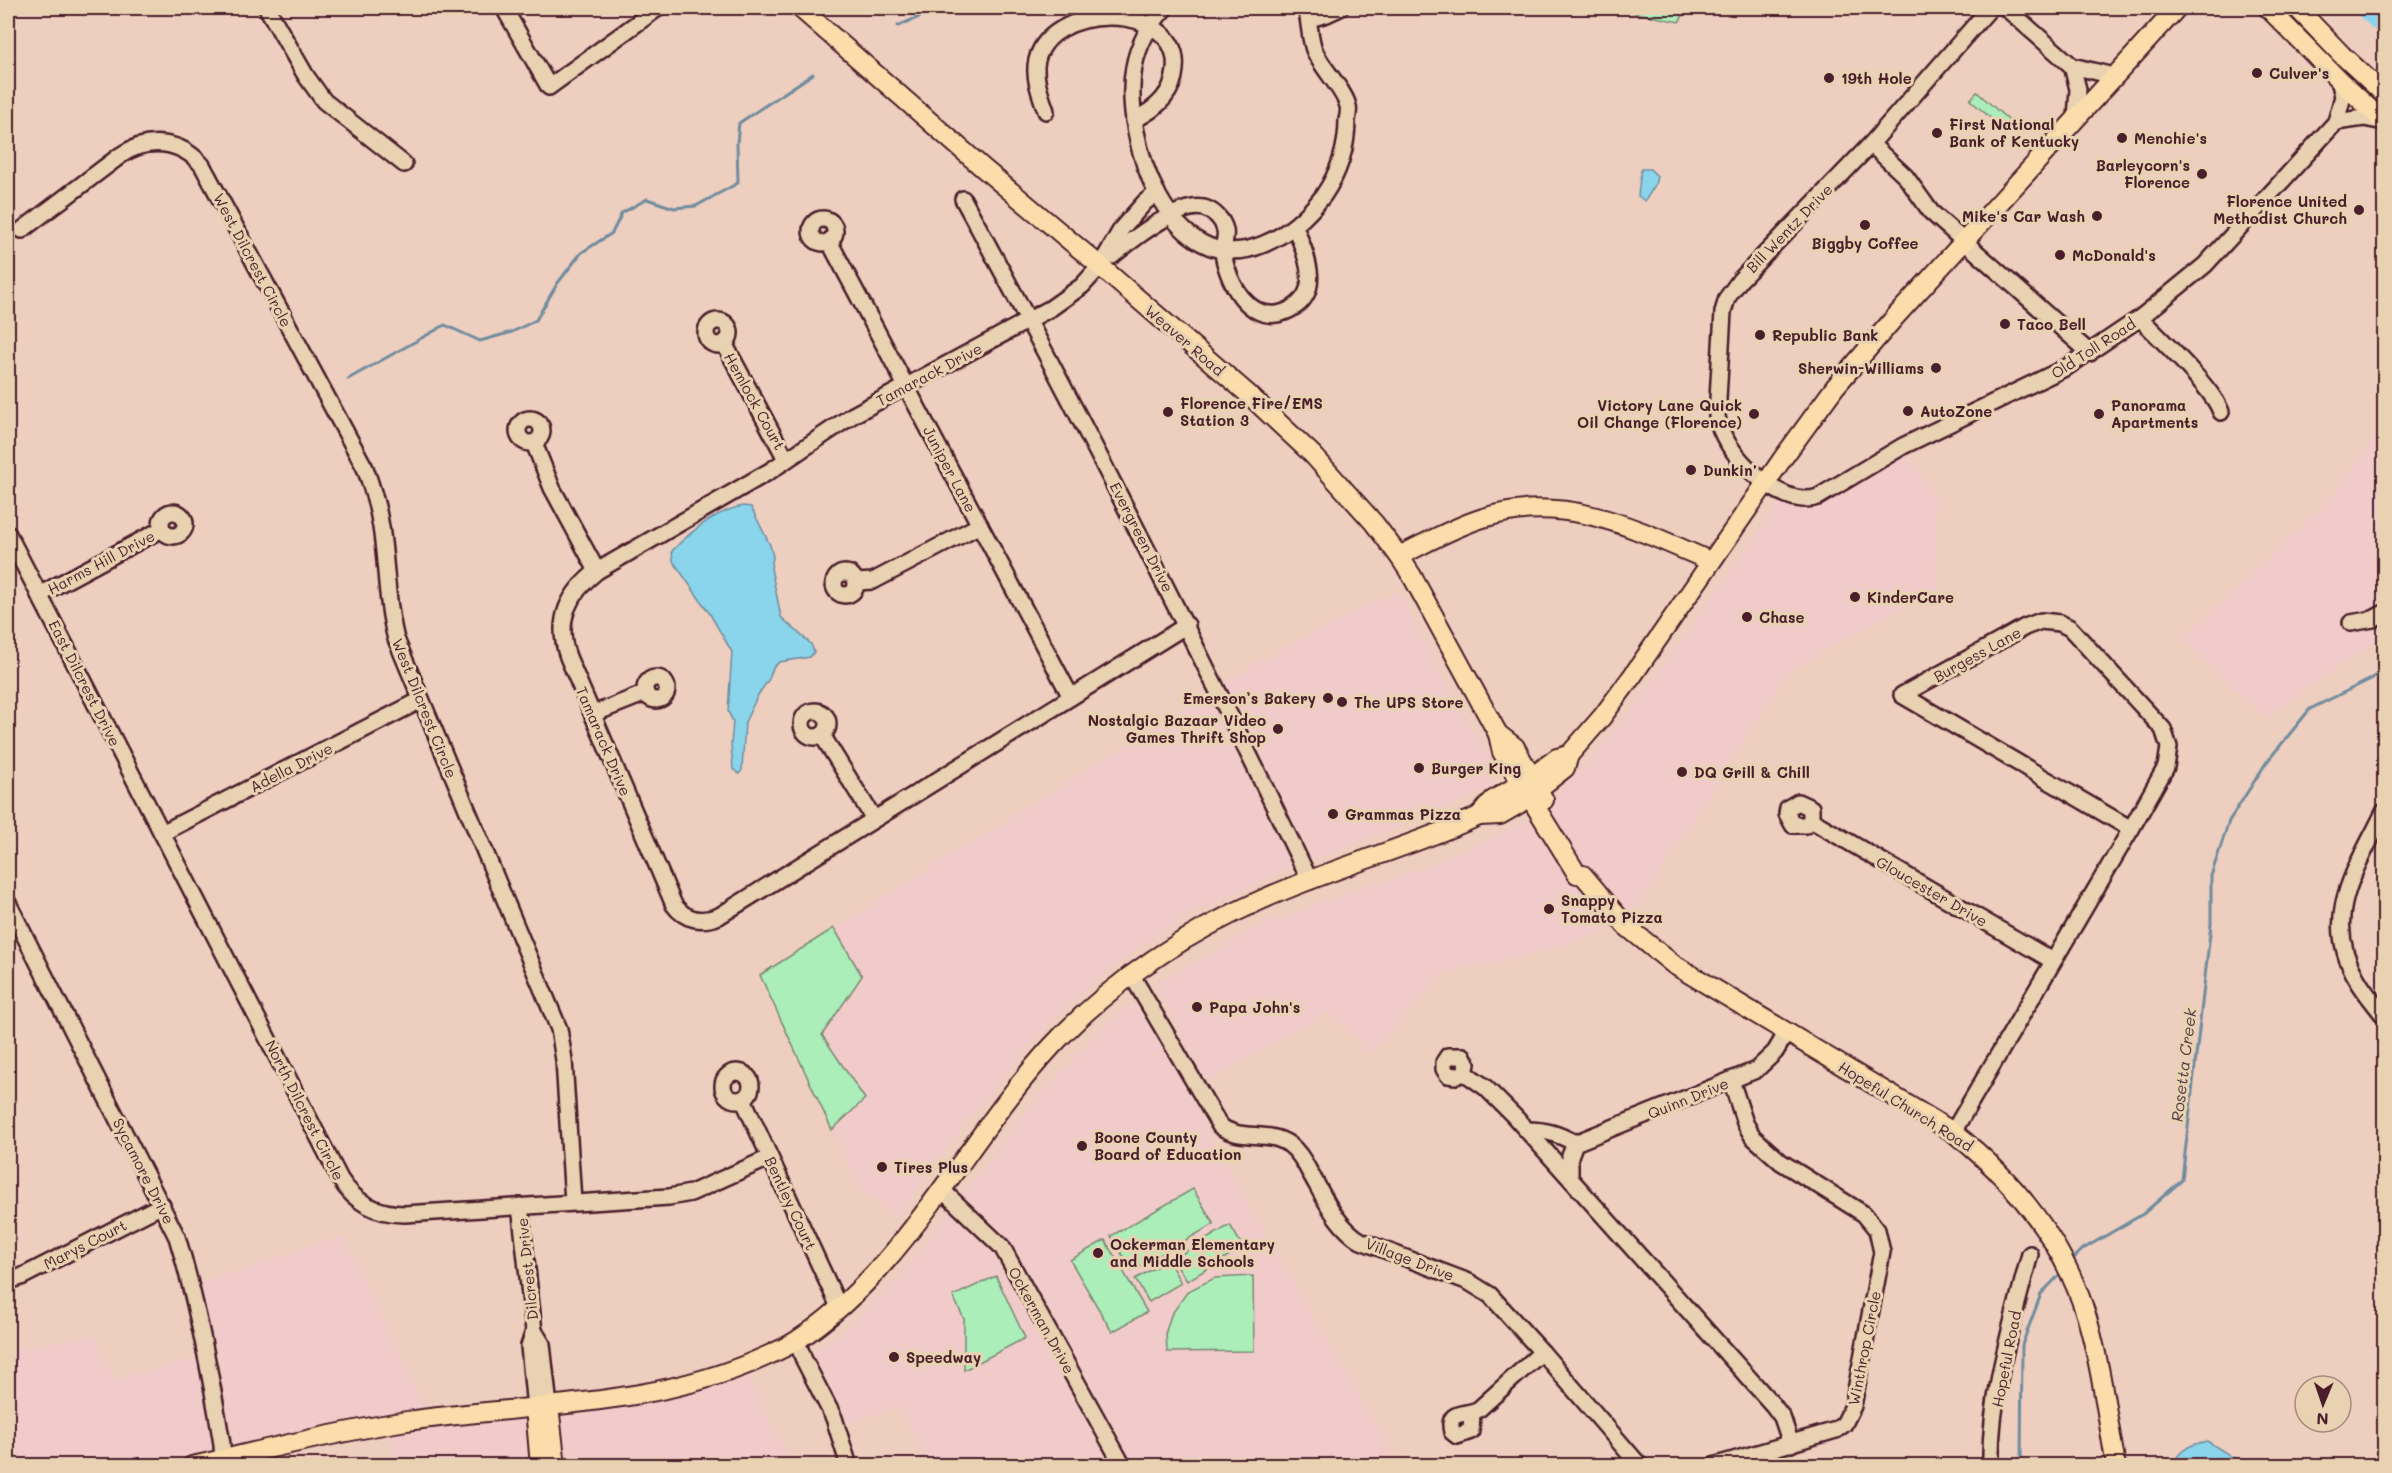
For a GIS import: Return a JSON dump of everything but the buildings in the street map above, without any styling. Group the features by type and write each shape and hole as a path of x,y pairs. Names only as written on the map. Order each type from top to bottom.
{"main road":[{"name":"Weaver Road","path":"800,8 982,168 1256,401 1313,455 1374,523 1400,556 1498,734 1515,747 1530,787"},
{"path":"192,1466 223,1462 344,1432 408,1421 542,1407 683,1386 743,1367 797,1341 839,1307 871,1276 942,1190 1020,1084 1052,1045 1131,974 1199,931 1263,899 1479,816 1493,800 1530,787 1557,758 1569,755 1602,717 1633,675 1808,423 1856,361 2177,8"},
{"path":"2268,8 2339,80 2385,122"},
{"path":"2298,8 2342,55 2385,94"},
{"path":"1400,556 1482,519 1526,509 1545,508 1582,513 1601,519 1643,533 1710,561"},
{"name":"Hopeful Church Road","path":"1530,787 1577,874 1582,875 1605,904 1649,946 1673,964 1953,1132 1982,1155 2012,1184 2052,1238 2075,1284 2093,1339 2116,1466"},
{"path":"540,1466 542,1407"},
{"path":"542,1407 556,1466"}],"street":[{"path":"267,8 306,76 324,101 404,164"},
{"path":"504,8 549,87 658,8"},
{"path":"1165,8 1143,40 1134,65 1131,93 1142,157 1157,193 1171,216 1195,239 1222,251 1258,247 1277,239 1295,227 1316,206 1330,186 1341,164 1347,140 1348,106 1315,51 1307,13 1327,14 1340,8"},
{"name":"Bill Wentz Drive","path":"1766,483 1736,456 1719,429 1717,416 1723,312 1727,298 1740,280 1871,144 1990,8"},
{"path":"2006,8 2072,66 2114,76"},
{"path":"1046,111 1036,79 1040,50 1054,28 1085,13 1109,9 1155,20 1174,43 1175,75 1170,89 1161,103 1134,120"},
{"path":"2072,66 2078,89 2076,118"},
{"path":"2339,80 2343,96 2336,122 2364,118 2385,122"},
{"name":"Old Toll Road","path":"1766,483 1794,499 1807,501 1818,497 1903,446 2067,368 2140,318 2205,265 2336,122"},
{"name":"West Dilcrest Circle","path":"22,230 121,154 138,145 170,144 187,151 202,165 365,468 381,524 391,623 402,656 559,1029 564,1060 573,1202"},
{"path":"1871,144 1906,177 1931,212 2090,353"},
{"path":"1100,266 1122,228 1145,202 1157,193"},
{"name":"Evergreen Drive","path":"963,199 1030,321 1187,625 1310,881"},
{"path":"1100,266 1133,238 1171,216 1192,208 1203,208 1213,212 1221,220 1225,230 1222,251 1236,291 1244,303 1253,310 1263,313 1284,312 1302,300 1311,280 1310,267 1295,227"},
{"name":"Juniper Lane","path":"829,241 1071,697"},
{"name":"Tamarack Drive","path":"1100,266 1082,286 1030,321 843,420 770,471 597,571 575,592 564,617 563,629 568,657 670,897 678,911 687,917 706,920 719,916 1187,625"},
{"path":"2140,318 2206,388 2218,403 2221,412"},
{"name":"Hemlock Court","path":"724,344 786,459"},
{"path":"534,443 552,488 597,571"},
{"path":"857,582 873,581 980,525"},
{"name":"Harms Hill Drive","path":"39,595 162,529"},
{"name":"East Dilcrest Drive","path":"8,534 162,833"},
{"path":"2351,623 2373,619 2385,613"},
{"name":"Burgess Lane","path":"1953,1132 2131,829 2166,768 2167,738 2158,723 2070,628 2050,621 2033,623 1902,695 2131,829"},
{"path":"593,714 646,693"},
{"name":"Adella Drive","path":"162,833 421,700"},
{"path":"822,735 874,819"},
{"path":"2385,812 2349,886 2340,919 2341,933 2350,967 2385,1016"},
{"name":"Gloucester Drive","path":"1810,820 2053,962"},
{"name":"North Dilcrest Circle","path":"162,833 340,1179 351,1194 369,1207 392,1214 669,1197 691,1194 769,1158"},
{"name":"Sycamore Drive","path":"8,903 177,1237 222,1442 223,1462"},
{"name":"Village Drive","path":"1131,974 1220,1126 1234,1134 1264,1135 1288,1143 1302,1159 1336,1218 1350,1234 1361,1241 1479,1287 1501,1306 1640,1466"},
{"name":"Quinn Drive","path":"1575,1143 1756,1070 1766,1062 1787,1032"},
{"path":"1465,1073 1496,1098 1548,1152 1773,1405 1782,1417 1791,1444"},
{"name":"Winthrop Circle","path":"1713,1466 1836,1430 1844,1424 1850,1415 1881,1266 1881,1240 1872,1221 1781,1162 1761,1146 1745,1123 1731,1080"},
{"name":"Bentley Court","path":"743,1099 839,1307"},
{"path":"1527,1130 1557,1133 1575,1143 1570,1156 1570,1177"},
{"name":"Ockerman Drive","path":"942,1190 1002,1248 1122,1466"},
{"name":"Marys Court","path":"8,1281 21,1277 162,1204"},
{"name":"Dilcrest Drive","path":"520,1206 534,1331 530,1346 542,1407"},
{"name":"Hopeful Road","path":"1991,1466 1993,1431 2002,1365 2030,1254"},
{"path":"797,1341 804,1360 834,1418 849,1466"},
{"path":"1472,1413 1542,1352"}],"shaded area":[{"path":"2384,426 2384,635 2266,718 2182,639 2329,500"},
{"path":"1908,454 1936,499 1936,590 1790,670 1626,926 1507,961 1445,971 1371,1053 1328,1011 1208,1082 1155,985 1254,929 1339,895 1431,865 1524,822 1590,761 1650,685 1779,502 1799,510 1815,509"},
{"path":"1399,592 1431,656 1496,770 1494,787 1279,873 1187,916 1133,952 1079,995 1030,1046 973,1115 895,1220 857,1183 832,1130 865,1099 822,1035 862,976 834,928 1258,662 1352,612"},
{"name":"Ockerman Elementary and Middle Schools","path":"1134,1002 1141,1010 1191,1096 1215,1145 1399,1465 931,1465 897,1405 847,1426 814,1353 845,1329 897,1280 1038,1096 1098,1032"},
{"path":"343,1236 431,1418 536,1408 743,1367 787,1455 772,1466 393,1465 394,1426 190,1465 8,1466 8,1350 95,1335 114,1380 205,1356 190,1286"}],"green space":[{"path":"1632,8 1688,8 1679,22 1631,12"},
{"path":"1977,92 2015,126 2008,133 1970,100"},
{"path":"834,928 862,976 822,1035 865,1099 832,1130 760,975"},
{"path":"1193,1189 1214,1224 1132,1271 1111,1236"},
{"path":"1230,1225 1243,1247 1187,1281 1173,1259"},
{"path":"1105,1240 1147,1312 1112,1332 1070,1260"},
{"path":"1168,1260 1181,1283 1149,1302 1135,1279"},
{"path":"996,1276 1025,1338 964,1370 964,1319 953,1296"},
{"path":"1253,1276 1254,1351 1167,1352 1166,1331 1171,1315 1188,1291 1215,1278"}],"water":[{"path":"1641,169 1650,169 1657,176 1655,185 1645,201 1638,196"},
{"path":"743,506 751,507 770,545 773,557 771,568 781,617 811,644 814,652 810,657 779,662 773,668 745,722 742,770 739,774 733,769 731,744 733,722 728,711 732,652 710,614 673,561 672,551 704,523 723,512"},
{"path":"2207,1441 2242,1465 2173,1465 2187,1448"}],"waterway":[{"path":"898,26 940,8"},
{"path":"2364,8 2384,27"},
{"path":"348,379 445,325 480,341 512,332 536,320 557,284 581,253 612,233 622,213 647,199 674,208 696,206 738,183 739,123 813,74"},
{"name":"Rosetta Creek","path":"2072,1260 2083,1249 2143,1214 2182,1180 2211,924 2211,876 2229,821 2266,763 2310,709 2371,679 2384,670"},
{"name":"Rosetta Creek","path":"2021,1466 2022,1345 2041,1294 2062,1272"}],"place":[{"name":"Culver's","path":"2257,73"},
{"name":"19th Hole","path":"1829,78"},
{"name":"First National Bank of Kentucky","path":"1937,133"},
{"name":"Menchie's","path":"2122,138"},
{"name":"Barleycorn's Florence","path":"2202,174"},
{"name":"Florence United Methodist Church","path":"2359,210"},
{"name":"Mike's Car Wash","path":"2097,216"},
{"name":"Biggby Coffee","path":"1865,225"},
{"name":"McDonald's","path":"2060,255"},
{"name":"Taco Bell","path":"2005,324"},
{"name":"Republic Bank","path":"1760,335"},
{"name":"Sherwin-Williams","path":"1936,368"},
{"name":"AutoZone","path":"1908,411"},
{"name":"Florence Fire/EMS Station 3","path":"1168,412"},
{"name":"Victory Lane Quick Oil Change (Florence)","path":"1754,414"},
{"name":"Panorama Apartments","path":"2099,414"},
{"name":"Dunkin'","path":"1691,470"},
{"name":"KinderCare","path":"1855,597"},
{"name":"Chase","path":"1747,617"},
{"name":"Emerson’s Bakery","path":"1328,698"},
{"name":"The UPS Store","path":"1342,702"},
{"name":"Nostalgic Bazaar Video Games Thrift Shop","path":"1278,729"},
{"name":"Burger King","path":"1419,768"},
{"name":"DQ Grill & Chill","path":"1682,772"},
{"name":"Grammas Pizza","path":"1333,814"},
{"name":"Snappy Tomato Pizza","path":"1549,909"},
{"name":"Papa John's","path":"1197,1007"},
{"name":"Boone County Board of Education","path":"1082,1146"},
{"name":"Tires Plus","path":"882,1167"},
{"name":"Ockerman Elementary and Middle Schools","path":"1098,1253"},
{"name":"Speedway","path":"894,1357"}]}
